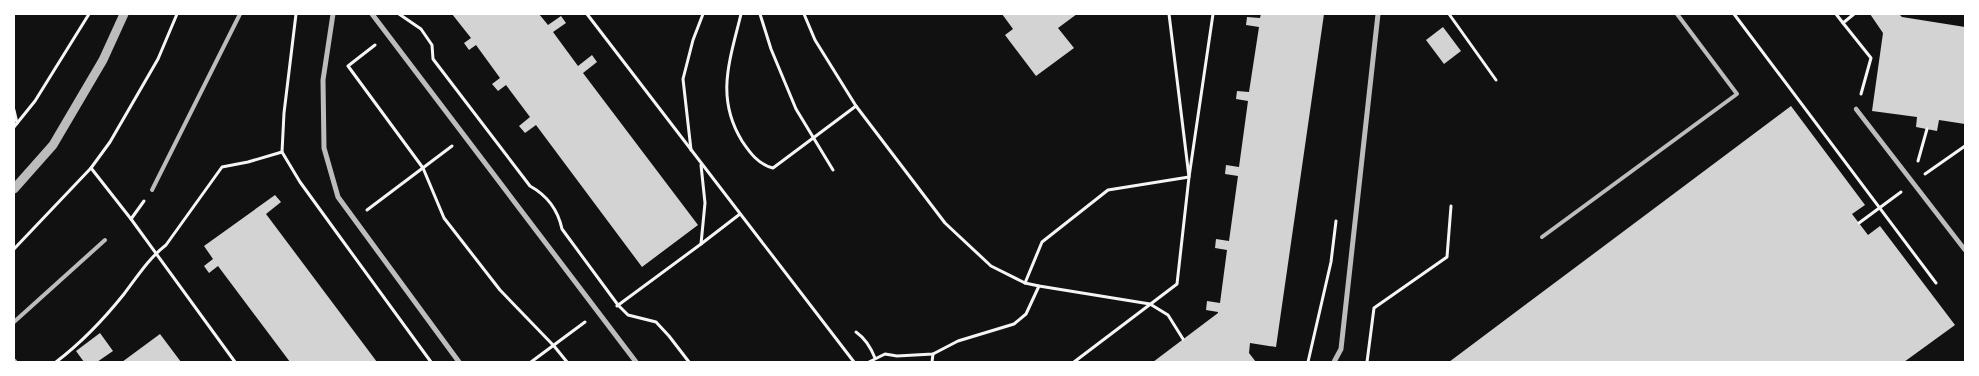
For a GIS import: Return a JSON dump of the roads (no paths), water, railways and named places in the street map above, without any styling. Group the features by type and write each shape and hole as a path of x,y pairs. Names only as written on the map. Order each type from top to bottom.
{"street":[{"path":"14,188 53,145 103,60 124,14"},
{"path":"334,14 323,80 324,148 338,197 458,362"},
{"path":"372,14 636,362"},
{"path":"1334,362 1342,349 1378,14"},
{"path":"1856,109 1965,250"}],"lane":[{"path":"152,190 240,14"},
{"path":"1542,238 1737,94 1677,14"},
{"path":"14,322 105,240"}]}
